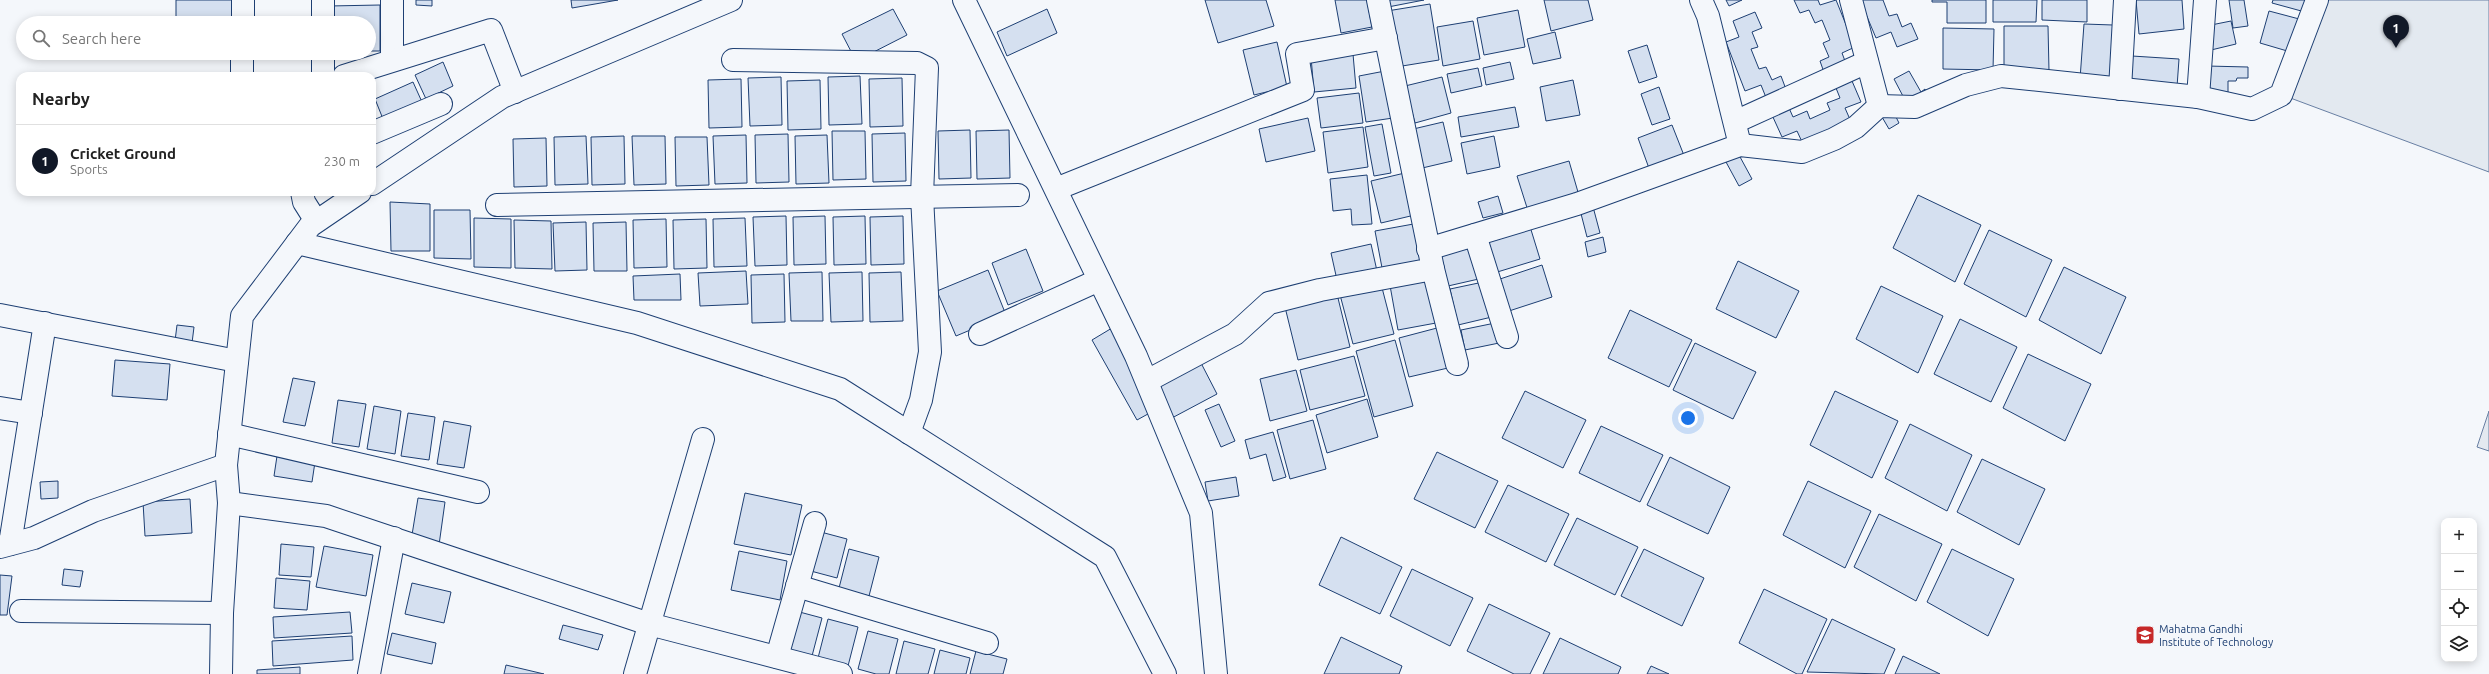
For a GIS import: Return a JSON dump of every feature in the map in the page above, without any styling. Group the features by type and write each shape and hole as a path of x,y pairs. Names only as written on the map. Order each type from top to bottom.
{"street":[{"path":"243,0 243,16"},
{"path":"323,16 324,0"},
{"path":"392,0 392,60"},
{"path":"376,181 502,97 731,0"},
{"path":"964,0 1147,381 1201,513 1216,674"},
{"path":"1378,0 1431,259 1457,364"},
{"path":"1701,0 1708,16 1740,146"},
{"path":"1851,0 1879,106"},
{"path":"2120,89 2125,0"},
{"path":"2198,97 2205,0"},
{"path":"1147,381 1235,334 1269,303 1431,259 1475,235 1576,204 1740,146 1802,152 1834,139 1856,127 1879,106 1915,107 1966,84 2001,76 2198,97 2252,109 2281,95 2317,0"},
{"path":"356,72 490,30 515,92"},
{"path":"1056,189 1303,90 1297,54 1386,38"},
{"path":"242,60 242,72"},
{"path":"322,72 323,60"},
{"path":"733,60 917,63 927,68 922,196 930,352 921,400 909,433"},
{"path":"1735,122 1867,62"},
{"path":"376,131 441,104"},
{"path":"497,205 1018,195"},
{"path":"303,196 304,202 316,222"},
{"path":"221,674 222,613 229,503 226,465 242,316 297,243 316,222 354,196"},
{"path":"1475,235 1507,337"},
{"path":"297,243 637,323 840,389 1105,557 1165,674"},
{"path":"980,334 1099,280"},
{"path":"0,315 237,361"},
{"path":"45,323 31,413 5,545 34,538 93,511 226,465"},
{"path":"0,408 31,413"},
{"path":"229,434 478,492"},
{"path":"635,674 703,439"},
{"path":"229,503 326,516 650,624 841,674"},
{"path":"777,657 815,523"},
{"path":"369,674 394,538"},
{"path":"797,586 988,643"},
{"path":"21,611 222,613"}],"shaded area":[{"path":"2321,0 2489,0 2489,172 2285,96"},
{"path":"2489,411 2489,451 2477,447"}],"building":[{"path":"176,0 240,0 240,16 176,16"},
{"path":"416,0 432,0 432,6 416,5"},
{"path":"571,0 618,0 572,8"},
{"path":"1205,0 1266,0 1274,26 1218,43"},
{"path":"1335,0 1367,0 1372,27 1341,33"},
{"path":"1386,0 1424,0 1388,7"},
{"path":"1544,0 1588,0 1593,20 1551,31"},
{"path":"1726,0 1742,0 1729,6"},
{"path":"1794,0 1818,0 1820,5 1836,0 1855,47 1842,53 1848,69 1826,78 1820,61 1829,57 1823,43 1830,40 1822,20 1815,23 1809,10 1800,13"},
{"path":"1860,0 1883,0 1889,16 1897,14 1902,27 1911,23 1918,39 1897,47 1891,32 1876,38"},
{"path":"1932,0 1986,0 1986,23 1947,23 1947,2 1932,2"},
{"path":"1993,0 2037,0 2036,22 1993,22"},
{"path":"2042,0 2087,0 2087,22 2042,20"},
{"path":"2136,0 2182,0 2184,29 2139,34"},
{"path":"2229,0 2244,0 2248,26 2233,28"},
{"path":"2273,0 2309,0 2305,12 2272,3"},
{"path":"1430,4 1439,60 1396,67 1387,11"},
{"path":"380,5 380,51 376,51 376,16 329,16 329,6"},
{"path":"893,9 907,35 856,61 842,34"},
{"path":"1047,9 1057,33 1007,56 997,32"},
{"path":"1518,10 1525,47 1484,55 1477,18"},
{"path":"2269,11 2303,20 2294,53 2260,43"},
{"path":"1755,12 1762,28 1752,32 1758,47 1751,49 1759,69 1766,67 1772,80 1781,76 1787,92 1767,100 1761,85 1745,91 1726,42 1739,37 1733,21"},
{"path":"1473,21 1480,59 1443,66 1437,27"},
{"path":"2231,21 2236,44 2211,50 2206,26"},
{"path":"2084,24 2113,25 2110,81 2080,79"},
{"path":"2004,26 2048,26 2049,71 2004,72"},
{"path":"1943,28 1994,29 1993,70 1943,69"},
{"path":"1555,32 1561,58 1533,64 1527,39"},
{"path":"1277,42 1287,87 1254,95 1243,50"},
{"path":"1647,45 1657,77 1639,83 1628,51"},
{"path":"1353,54 1356,88 1314,92 1311,57"},
{"path":"2132,56 2179,59 2177,87 2130,84"},
{"path":"443,62 453,86 426,99 415,75"},
{"path":"1510,62 1514,79 1486,85 1483,68"},
{"path":"2207,66 2248,67 2248,78 2237,78 2236,81 2228,81 2228,95 2206,95"},
{"path":"1478,68 1482,86 1451,93 1447,74"},
{"path":"1385,71 1393,118 1366,122 1359,76"},
{"path":"1909,71 1921,92 1925,89 1928,96 1905,100 1894,79"},
{"path":"860,76 862,124 829,125 828,77"},
{"path":"781,77 782,125 750,126 748,78"},
{"path":"1442,77 1451,113 1415,123 1405,86"},
{"path":"902,78 903,126 870,127 869,79"},
{"path":"741,79 742,127 709,128 708,80"},
{"path":"820,80 821,129 788,130 787,81"},
{"path":"1573,80 1580,115 1546,121 1540,87"},
{"path":"1852,81 1861,102 1845,108 1852,124 1803,144 1797,131 1782,137 1772,115 1789,108 1793,117 1807,111 1810,119 1830,110 1827,103 1840,98 1836,88"},
{"path":"413,82 422,102 383,119 376,99"},
{"path":"1659,87 1670,119 1652,125 1641,94"},
{"path":"1359,93 1363,123 1321,128 1317,98"},
{"path":"1515,107 1519,127 1461,137 1458,117"},
{"path":"1893,111 1899,123 1889,129 1882,117"},
{"path":"1308,118 1315,151 1266,162 1259,129"},
{"path":"1443,122 1452,161 1418,169 1409,130"},
{"path":"1382,124 1391,173 1374,176 1365,127"},
{"path":"1672,125 1685,158 1650,171 1638,138"},
{"path":"1363,127 1368,167 1328,173 1323,132"},
{"path":"970,130 971,178 939,179 938,131"},
{"path":"1009,130 1010,178 977,179 976,131"},
{"path":"832,131 865,131 866,179 833,180"},
{"path":"905,133 906,181 873,182 872,134"},
{"path":"788,134 789,182 756,183 755,135"},
{"path":"746,135 747,183 715,184 713,136"},
{"path":"827,135 829,183 796,184 795,136"},
{"path":"586,136 588,184 555,185 554,137"},
{"path":"624,136 625,184 592,185 591,137"},
{"path":"632,136 665,136 666,184 634,185"},
{"path":"1494,136 1500,167 1467,174 1461,143"},
{"path":"675,137 707,137 709,185 676,186"},
{"path":"546,138 547,186 514,187 513,139"},
{"path":"1739,155 1752,179 1739,186 1726,162"},
{"path":"1569,161 1580,199 1529,214 1517,176"},
{"path":"1409,172 1419,214 1381,223 1371,181"},
{"path":"1367,175 1372,224 1352,225 1351,209 1333,211 1330,179"},
{"path":"1918,195 1981,225 1955,282 1893,248"},
{"path":"1498,196 1503,213 1483,218 1478,202"},
{"path":"390,202 430,204 430,251 391,251"},
{"path":"1592,203 1600,233 1587,237 1579,206"},
{"path":"434,210 470,210 471,259 434,258"},
{"path":"786,216 787,265 755,266 753,217"},
{"path":"825,216 826,264 794,265 793,217"},
{"path":"865,216 866,264 834,265 833,217"},
{"path":"903,216 904,264 871,265 870,217"},
{"path":"474,218 511,219 511,268 474,267"},
{"path":"745,218 747,266 714,267 713,219"},
{"path":"666,219 667,267 634,268 633,220"},
{"path":"706,219 707,268 674,269 673,220"},
{"path":"514,220 551,221 552,269 515,268"},
{"path":"1528,220 1540,259 1494,273 1482,234"},
{"path":"586,222 587,270 555,271 553,223"},
{"path":"626,222 627,271 594,271 593,223"},
{"path":"1419,223 1427,265 1383,273 1375,231"},
{"path":"1989,230 2052,260 2026,317 1964,284"},
{"path":"1603,237 1606,252 1588,257 1585,242"},
{"path":"1475,241 1483,278 1448,286 1440,250"},
{"path":"1371,244 1377,271 1337,280 1331,253"},
{"path":"1026,249 1043,291 1008,305 992,263"},
{"path":"1738,261 1799,291 1776,338 1716,309"},
{"path":"1542,265 1552,297 1509,311 1500,279"},
{"path":"2064,267 2126,297 2101,354 2039,320"},
{"path":"988,270 1006,315 956,336 937,291"},
{"path":"746,271 748,304 700,306 698,273"},
{"path":"822,272 823,321 791,321 789,273"},
{"path":"862,272 863,321 831,322 829,273"},
{"path":"901,272 903,321 870,322 869,273"},
{"path":"1428,273 1436,323 1398,330 1389,280"},
{"path":"680,274 681,300 634,300 633,276"},
{"path":"784,274 785,322 752,323 751,275"},
{"path":"1380,280 1394,334 1353,344 1339,291"},
{"path":"1488,281 1496,316 1458,325 1450,289"},
{"path":"1881,286 1943,316 1918,373 1856,339"},
{"path":"1336,290 1350,347 1298,360 1284,303"},
{"path":"1630,310 1692,340 1669,387 1608,358"},
{"path":"1960,319 2017,347 1991,402 1934,374"},
{"path":"1500,322 1504,342 1465,350 1461,330"},
{"path":"177,325 194,327 192,343 175,341"},
{"path":"1112,328 1157,409 1137,420 1092,340"},
{"path":"1437,328 1448,368 1409,377 1399,338"},
{"path":"1395,340 1413,406 1374,417 1356,351"},
{"path":"1695,343 1756,372 1733,419 1673,390"},
{"path":"2028,354 2091,384 2065,441 2003,408"},
{"path":"1354,356 1365,396 1310,410 1300,370"},
{"path":"115,360 170,364 167,400 112,396"},
{"path":"1201,363 1217,394 1170,419 1154,388"},
{"path":"1296,370 1307,411 1270,421 1260,379"},
{"path":"293,378 315,382 305,426 283,422"},
{"path":"1525,391 1586,420 1563,468 1502,438"},
{"path":"1835,391 1898,421 1872,478 1810,445"},
{"path":"1367,399 1378,437 1327,453 1316,415"},
{"path":"338,400 366,404 359,447 332,443"},
{"path":"1219,404 1235,441 1221,447 1205,410"},
{"path":"374,406 401,411 395,454 367,449"},
{"path":"408,413 435,417 429,460 401,456"},
{"path":"1313,420 1326,469 1290,479 1277,430"},
{"path":"444,421 471,426 464,468 437,464"},
{"path":"1910,424 1972,455 1947,511 1885,478"},
{"path":"1601,426 1663,455 1640,502 1579,473"},
{"path":"1273,432 1286,477 1273,481 1266,454 1250,459 1245,440"},
{"path":"1437,452 1498,481 1475,528 1414,499"},
{"path":"277,456 315,462 312,482 274,476"},
{"path":"1670,457 1730,487 1708,534 1647,505"},
{"path":"1982,459 2045,489 2019,545 1957,512"},
{"path":"1236,477 1239,496 1208,501 1205,482"},
{"path":"58,481 58,498 41,499 40,482"},
{"path":"1808,481 1871,511 1845,568 1783,535"},
{"path":"1508,485 1569,514 1546,562 1485,532"},
{"path":"745,493 802,505 791,555 734,544"},
{"path":"418,498 445,502 439,545 411,541"},
{"path":"190,499 192,533 145,536 143,502"},
{"path":"1879,514 1942,544 1916,601 1854,567"},
{"path":"1577,518 1638,547 1615,595 1554,565"},
{"path":"817,531 847,539 837,578 807,570"},
{"path":"1341,537 1402,567 1380,614 1319,585"},
{"path":"281,544 314,547 311,577 279,575"},
{"path":"324,546 373,555 366,596 316,587"},
{"path":"849,549 879,557 869,596 839,588"},
{"path":"1644,549 1704,578 1682,626 1621,596"},
{"path":"1952,549 2014,579 1988,636 1927,602"},
{"path":"739,551 787,561 780,600 731,590"},
{"path":"64,569 83,571 80,587 62,585"},
{"path":"1412,569 1473,598 1450,646 1390,616"},
{"path":"0,575 12,576 7,615 0,615"},
{"path":"276,578 310,581 307,610 274,608"},
{"path":"412,583 451,592 444,623 405,614"},
{"path":"1764,589 1827,619 1802,674 1797,674 1739,643"},
{"path":"1489,604 1550,633 1530,674 1514,674 1467,651"},
{"path":"792,610 822,618 812,656 782,648"},
{"path":"350,612 352,633 274,638 273,617"},
{"path":"828,619 858,627 848,666 818,658"},
{"path":"1832,619 1895,649 1884,674 1807,672"},
{"path":"563,625 603,635 598,650 559,639"},
{"path":"868,631 898,639 889,674 876,674 858,669"},
{"path":"392,633 436,643 432,664 387,654"},
{"path":"352,636 353,660 273,666 272,641"},
{"path":"1341,637 1402,666 1399,674 1324,674"},
{"path":"1560,638 1621,667 1618,674 1543,674"},
{"path":"904,641 935,649 928,674 896,674"},
{"path":"940,650 970,658 966,674 934,674"},
{"path":"976,651 1007,659 1003,674 970,674"},
{"path":"1903,656 1940,674 1895,674"},
{"path":"506,665 544,674 504,674"},
{"path":"1651,666 1669,674 1647,674"},
{"path":"300,667 300,674 257,674 257,670"}],"place":[{"name":"Cricket Ground","path":"2396,48"},
{"name":"Mahatma Gandhi Institute of Technology","path":"2145,635"}]}
